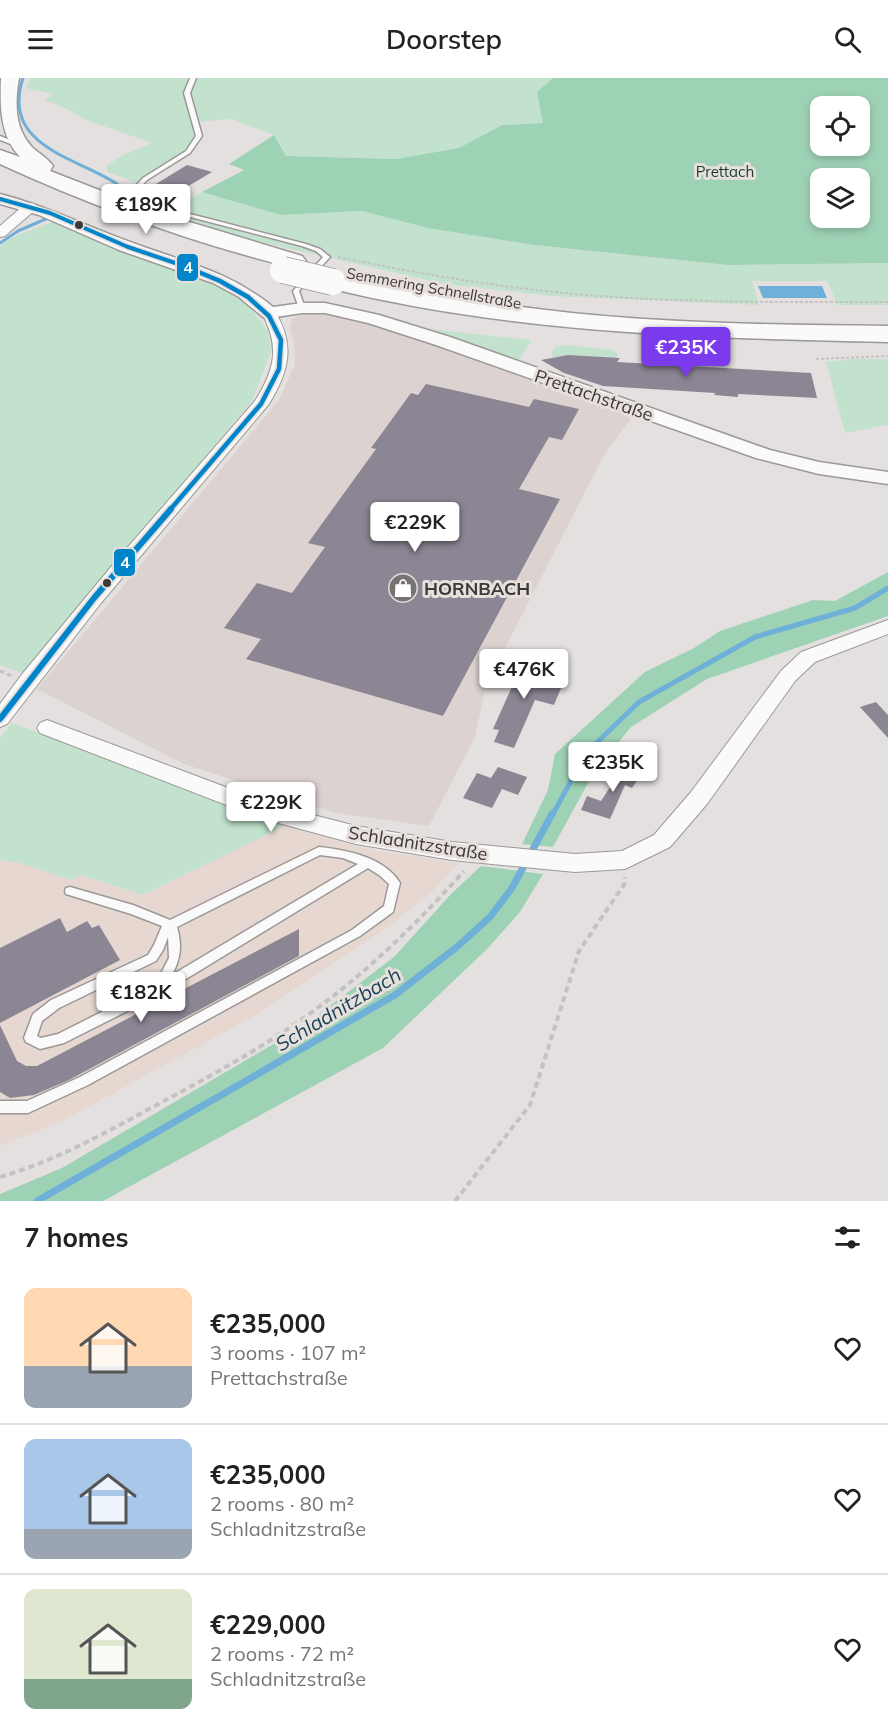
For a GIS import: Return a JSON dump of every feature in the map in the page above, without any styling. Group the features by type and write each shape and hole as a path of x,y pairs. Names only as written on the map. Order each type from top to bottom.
{"highway":[{"path":"4,136 2,98 10,78"},
{"name":"Semmering Schnellstraße","path":"4,136 66,186 288,266"},
{"name":"Semmering Schnellstraße","path":"4,172 89,208 164,235 288,266 335,271 447,293 555,308 679,317 888,323"},
{"name":"Semmering Schnellstraße","path":"335,271 439,303 552,318 656,327 888,334"}],"street":[{"path":"0,198 30,207 125,246 219,279 245,293 269,314 278,327 282,362 276,381 261,404 116,574 28,681 0,719"},
{"path":"0,233 30,207"},
{"name":"Prettachstraße","path":"269,314 302,308 324,308 408,329 763,454 819,468 888,478"},
{"name":"Schladnitzstraße","path":"47,728 268,812 356,836 479,854 541,860 575,863 625,860 662,842 699,798 788,676 808,657 888,627"}],"lane":[{"path":"193,78 187,93 199,136 188,152 145,179 133,192 142,201 169,210 318,250 335,271 296,291 302,308"},
{"path":"0,1107 28,1107 84,1081 356,933 389,909 395,884 383,872 368,863 343,854 319,851 169,924 152,958 55,1004 36,1018 30,1038 40,1044 60,1039 159,989 368,863"},
{"path":"70,891 133,910 169,924 177,945 172,964 159,989"}],"path":[{"path":"335,271 367,261 458,281 587,295 747,302 888,302"},
{"path":"816,359 888,357"},
{"path":"0,1177 27,1170 68,1153 270,1041 344,987 397,940 444,894 479,854"},
{"path":"455,1201 530,1106 579,951 625,883 625,860"}],"shaded area":[{"path":"303,314 326,314 359,320 634,414 603,457 486,685 475,737 429,826 335,813 184,764 37,689 279,400 295,364 290,327 292,319"},
{"path":"284,826 371,850 458,863 435,889 387,928 247,1020 62,1121 0,1146 0,860 20,863 71,880 81,875 143,895"}],"green space":[{"path":"30,78 553,78 537,92 544,123 502,125 460,148 396,159 286,156 274,135 231,119 196,122 199,136 188,152 140,184 108,172 106,166 125,154 152,143 86,120 68,109 45,100 53,94 26,88"},
{"name":"Prettach","path":"553,78 888,78 888,263 728,265 534,245 428,228 362,211 281,215 202,192 244,170 229,164 274,135 286,156 396,159 459,148 502,125 543,123 537,92"},
{"path":"202,192 281,215 362,211 428,228 534,245 728,265 888,263 888,305 838,305 827,281 752,281 759,305 552,296 444,284 243,238 165,213"},
{"path":"55,221 204,278 246,302 268,331 271,352 252,401 22,673 0,665 0,246 13,237"},
{"path":"428,329 532,340 518,361 426,331"},
{"path":"567,345 613,350 618,354 616,358 568,355 553,357 551,354 555,347"},
{"path":"888,359 888,425 845,433 826,362"},
{"path":"888,572 888,616 707,679 631,727 594,772 553,847 522,844 548,790 555,754 645,672 694,648 720,631 813,600 835,601"},
{"path":"12,723 189,787 284,826 143,895 81,875 71,880 20,863 0,860 0,738"},
{"path":"481,866 543,874 520,912 487,949 383,1048 103,1201 0,1201 0,1194 62,1168 301,1028 394,957 452,893"}],"water":[{"path":"758,286 822,286 827,298 763,298"}],"building":[{"path":"187,165 212,172 175,194 151,187"},
{"path":"568,355 620,358 617,362 811,373 817,398 738,394 738,397 714,395 715,393 603,386 564,373 541,360"},
{"name":"HORNBACH","path":"426,384 529,407 534,399 579,409 562,440 549,437 519,489 560,499 443,716 246,659 261,639 224,628 257,583 292,593 325,547 308,543 376,449 371,448 411,393 418,395"},
{"path":"527,653 545,658 537,676 563,683 554,705 535,700 514,748 494,742 499,730 493,729"},
{"path":"876,702 888,715 888,738 860,707"},
{"path":"628,760 635,764 633,769 642,773 632,788 625,785 610,819 581,810 587,796 601,801"},
{"path":"498,767 527,777 518,795 502,789 492,808 463,798 477,773 491,778"},
{"path":"60,918 67,932 87,921 92,928 99,925 120,960 0,1023 0,948"},
{"path":"299,929 299,956 69,1080 34,1095 10,1098 0,1092 0,1025 17,1061 26,1066 37,1066"}],"waterway":[{"path":"23,78 19,101 23,120 33,135 64,157 117,184 113,189"},
{"path":"0,243 18,231 48,218"},
{"name":"Schladnitzbach","path":"552,816 586,753 639,702 755,637 855,608 888,588"},
{"name":"Schladnitzbach","path":"37,1201 395,995 458,946 490,917 512,888 552,814"}],"transit line":[{"name":"4","path":"0,199 57,216 119,243 220,281 248,297 269,316 281,340 279,369 261,404 94,598 0,719"}],"place":[{"name":"HORNBACH","path":"403,588"}]}
